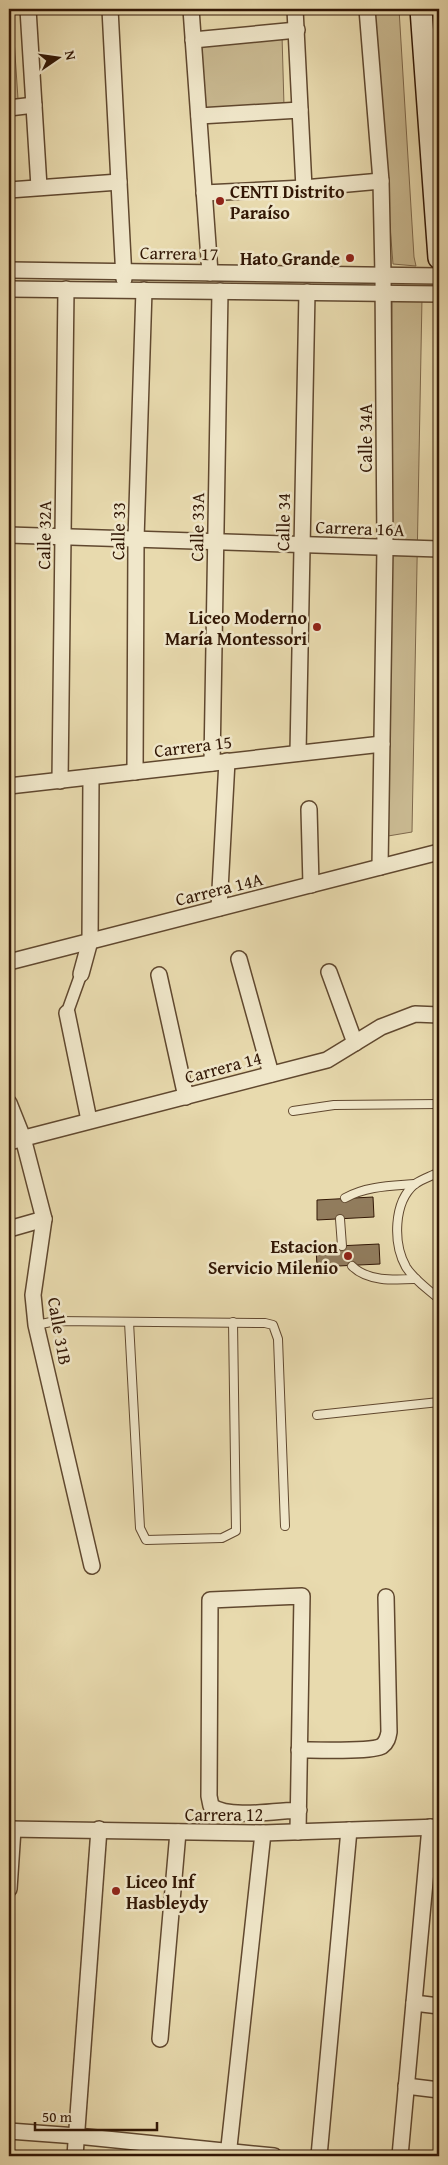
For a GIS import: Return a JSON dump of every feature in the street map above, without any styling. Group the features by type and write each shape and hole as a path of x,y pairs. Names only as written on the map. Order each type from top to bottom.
{"main road":[{"path":"421,9 439,258"}],"street":[{"path":"28,9 39,187"},
{"path":"110,9 125,290"},
{"path":"191,9 210,273"},
{"path":"295,9 304,188"},
{"name":"Calle 34A","path":"367,9 381,181 383,275 385,547 380,867"},
{"path":"193,40 296,30"},
{"path":"9,108 34,105"},
{"path":"199,116 300,110"},
{"path":"204,193 304,188 381,181"},
{"path":"9,190 119,182"},
{"name":"Carrera 17","path":"9,270 439,276"},
{"path":"9,289 439,294"},
{"name":"Calle 32A","path":"60,780 66,289"},
{"name":"Calle 33","path":"135,772 136,539 144,290"},
{"name":"Calle 33A","path":"219,908 220,762 216,542 220,291"},
{"name":"Calle 34","path":"298,753 307,292"},
{"name":"Carrera 16A","path":"9,535 439,549"},
{"name":"Carrera 15","path":"9,786 382,744"},
{"path":"89,1120 67,1013 90,942 91,777"},
{"path":"309,809 311,885"},
{"name":"Carrera 14A","path":"9,962 439,852"},
{"path":"239,959 271,1074"},
{"path":"329,972 355,1043"},
{"path":"160,976 186,1097"},
{"name":"Carrera 14","path":"16,1140 326,1060 381,1027 415,1014 439,1015"},
{"name":"Calle 31B","path":"9,1103 16,1140 44,1219 33,1295 36,1325 92,1566"},
{"path":"9,1228 44,1219"},
{"path":"298,1810 236,1813 218,1811 210,1806 210,1600 302,1596 298,1832"},
{"path":"299,1750 368,1749 381,1747 387,1742 389,1732 386,1597"},
{"path":"400,2156 414,2003 435,1827"},
{"name":"Carrera 12","path":"11,1829 298,1832 435,1827"},
{"path":"9,1889 11,1829"},
{"path":"75,2156 99,1829"},
{"path":"319,2156 349,1830"},
{"path":"160,2039 178,1832"},
{"path":"229,2154 263,1832"},
{"path":"414,2003 439,2006"},
{"path":"406,2086 439,2090"},
{"path":"9,2131 77,2136 150,2150 274,2156"}],"lane":[{"path":"293,1111 334,1105 439,1104"},
{"path":"439,1172 416,1184 405,1196 400,1210 398,1228 400,1248 406,1266 416,1279 439,1299"},
{"path":"345,1198 370,1188 416,1184"},
{"path":"340,1219 342,1246"},
{"path":"352,1266 359,1272 369,1276 400,1280 416,1279"},
{"path":"36,1325 56,1321 233,1322 273,1325 277,1330 284,1526"},
{"path":"129,1322 140,1528 146,1540 222,1538 236,1531 233,1322"},
{"path":"317,1415 439,1402"}],"shaded area":[{"path":"9,9 12,9 18,99 9,100"},
{"path":"373,9 399,9 416,266 393,264"},
{"path":"282,35 284,106 203,109 196,45"},
{"path":"422,298 412,832 388,836 392,299"}],"building":[{"name":"Estacion Servicio Milenio","path":"373,1197 374,1217 317,1220 317,1200"},
{"name":"Estacion Servicio Milenio","path":"379,1244 380,1264 317,1267 316,1247"}],"place":[{"name":"CENTI Distrito Paraíso","path":"220,201"},
{"name":"Hato Grande","path":"350,258"},
{"name":"Liceo Moderno María Montessori","path":"317,627"},
{"name":"Estacion Servicio Milenio","path":"348,1256"},
{"name":"Liceo Inf Hasbleydy","path":"116,1891"}]}
